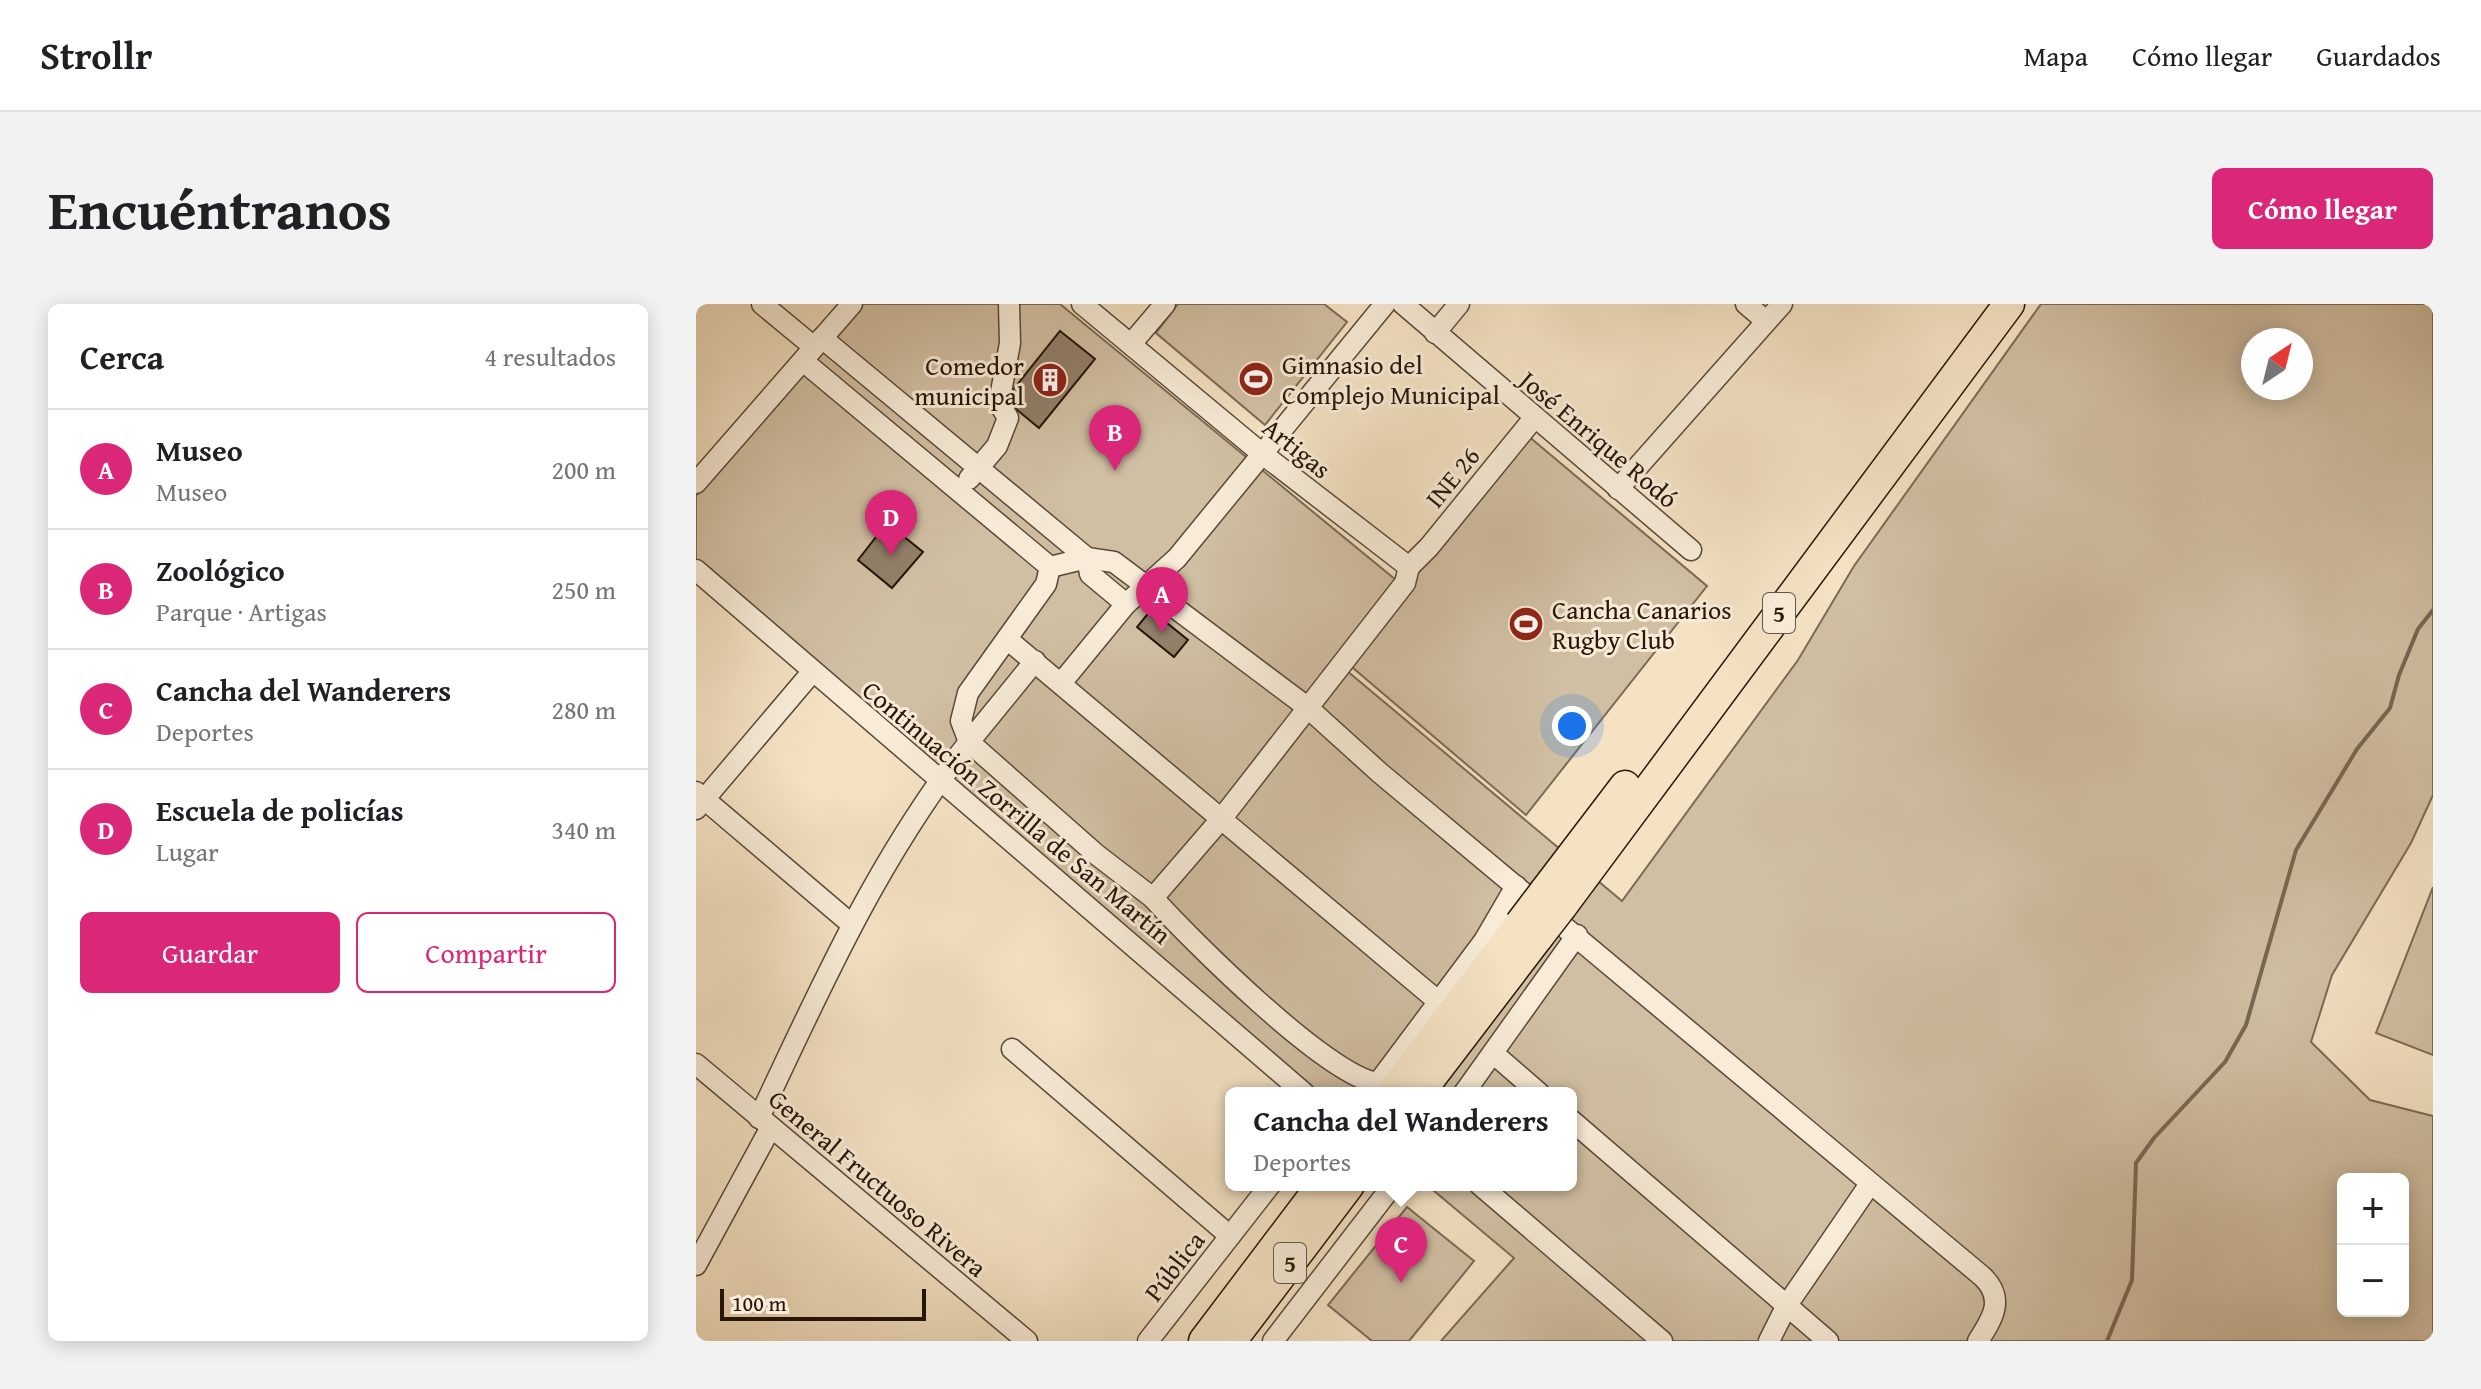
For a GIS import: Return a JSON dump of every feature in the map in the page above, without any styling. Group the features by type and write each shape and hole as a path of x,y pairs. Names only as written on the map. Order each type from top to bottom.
{"highway":[{"name":"5","path":"1423,1087 1529,930 1541,894 1985,304"},
{"name":"5","path":"1541,894 2009,304"},
{"name":"5","path":"1397,1087 1529,930"},
{"name":"5","path":"1204,1341 1317,1191"},
{"name":"5","path":"1231,1341 1344,1191"}],"street":[{"path":"762,304 813,349 959,491 1050,567"},
{"path":"696,483 852,304"},
{"path":"959,491 997,446 1008,418 999,403 1010,343 1009,304"},
{"name":"Artigas","path":"1082,304 1260,452 1409,567"},
{"path":"1131,344 1165,304"},
{"path":"1062,682 1126,604 1177,558 1260,452 1385,304"},
{"name":"José Enrique Rodó","path":"1403,304 1691,550"},
{"path":"1435,333 1459,304"},
{"path":"1746,304 1766,321"},
{"path":"1618,489 1782,304"},
{"path":"813,349 977,470 1087,558 1090,574 1126,604"},
{"name":"INE 26","path":"1153,898 1222,818 1405,583 1409,567 1429,547 1534,418"},
{"path":"1050,567 1087,558 1114,562 1307,707 1541,894 1577,935 1993,1287 1997,1296 1996,1309 1978,1341"},
{"path":"1050,567 1046,584 968,693 961,721 969,742 1097,855 1153,898 1225,972 1330,1060 1365,1082 1378,1083 1484,941 1541,894"},
{"name":"Continuación Zorrilla de San Martín","path":"696,570 1297,1087"},
{"path":"1007,639 1062,682 1439,1002"},
{"path":"696,1265 765,1123 850,923 939,780 1035,661"},
{"path":"813,671 699,800 850,923"},
{"path":"1469,1087 1577,935"},
{"path":"1012,1049 1230,1236"},
{"path":"1494,1054 1514,1085"},
{"name":"General Fructuoso Rivera","path":"696,1064 1027,1341"},
{"path":"1577,1125 1828,1341"},
{"path":"1769,1341 1787,1305 1870,1184"},
{"name":"Pública","path":"1148,1341 1265,1191"},
{"path":"1273,1341 1388,1191"},
{"path":"1487,1191 1662,1341"}],"shaded area":[{"path":"859,304 1060,304 1402,585 1340,665 1622,901 1798,660 1854,566 2041,304 2433,304 2433,795 2411,843 2332,975 2311,1042 2370,1100 2433,1116 2433,1341 1441,1341 1514,1258 1434,1191 1577,1191 1577,1087 1311,1087 696,563 696,496"},
{"name":"Gimnasio del Complejo Municipal","path":"1178,304 1324,304 1347,322 1265,425 1156,333"},
{"name":"Cancha Canarios Rugby Club","path":"1527,435 1707,586 1526,815 1346,662"},
{"path":"2433,887 2433,1055 2376,1033"},
{"path":"1407,1207 1474,1261 1409,1341 1372,1341 1328,1305"}],"building":[{"name":"Comedor municipal","path":"1060,331 1095,359 1039,428 1005,400"},
{"path":"887,523 923,552 892,588 858,560"},
{"path":"1151,610 1188,640 1174,657 1137,627"}],"waterway":[{"path":"2107,1341 2132,1280 2136,1163 2154,1138 2225,1062 2246,1025 2296,850 2357,749 2390,708 2399,675 2418,629 2433,610"}],"place":[{"name":"Gimnasio del Complejo Municipal","path":"1256,379"},
{"name":"Comedor municipal","path":"1050,380"},
{"name":"Zoológico","path":"1115,471"},
{"name":"Escuela de policías","path":"891,556"},
{"name":"Cancha Canarios Rugby Club","path":"1526,624"},
{"name":"Museo","path":"1162,633"},
{"name":"Cancha del Wanderers","path":"1401,1283"}]}
